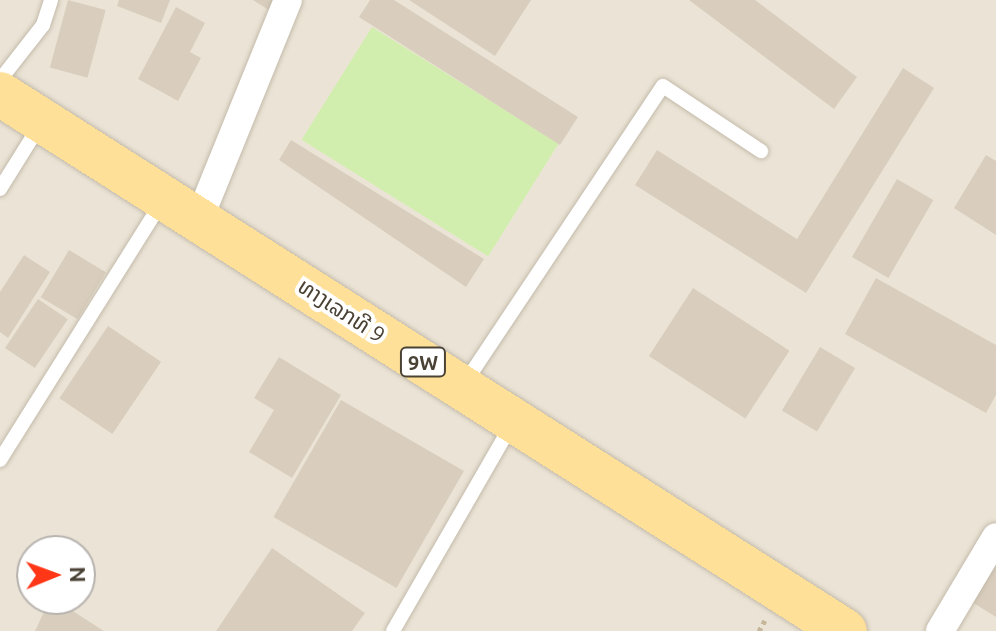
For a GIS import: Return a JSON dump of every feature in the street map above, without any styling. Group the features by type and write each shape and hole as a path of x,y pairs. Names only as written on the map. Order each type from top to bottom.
{"main road":[{"name":"ທາງເລກທີ 9","path":"1,93 845,631"}],"street":[{"path":"182,208 288,0"},
{"path":"940,631 996,537"}],"lane":[{"path":"1,93 43,25 51,0"},
{"path":"462,387 663,86 761,151"},
{"path":"0,189 43,121"},
{"path":"0,460 182,208"},
{"path":"393,631 514,420"}],"shaded area":[{"path":"0,0 996,0 996,631 0,631"}],"green space":[{"path":"372,27 559,144 488,256 302,140"}],"building":[{"path":"68,0 106,10 88,78 50,68"},
{"path":"119,0 170,0 161,23 117,6"},
{"path":"253,0 273,0 269,10"},
{"path":"370,0 394,0 578,117 560,145 359,17"},
{"path":"409,0 531,0 495,56"},
{"path":"689,0 755,0 857,77 834,109"},
{"path":"176,7 205,23 190,52 201,58 178,101 138,79"},
{"path":"903,68 934,88 806,293 635,185 657,150 797,239"},
{"path":"291,140 484,259 466,287 279,160"},
{"path":"986,155 996,161 996,235 954,208"},
{"path":"897,179 933,200 888,278 852,257"},
{"path":"69,250 106,272 78,319 41,297"},
{"path":"24,255 50,272 8,338 0,332 0,292"},
{"path":"876,278 996,345 996,395 986,413 845,334"},
{"path":"693,288 789,351 745,419 649,356"},
{"path":"38,299 68,319 35,368 5,348"},
{"path":"108,326 161,362 112,434 59,398"},
{"path":"820,347 855,368 817,432 782,410"},
{"path":"279,357 341,395 292,478 249,452 274,410 254,398"},
{"path":"341,400 464,471 396,588 274,517"},
{"path":"272,548 365,613 352,631 216,631"},
{"path":"996,561 996,617 972,602"},
{"path":"42,615 79,615 104,631 35,631"}]}
